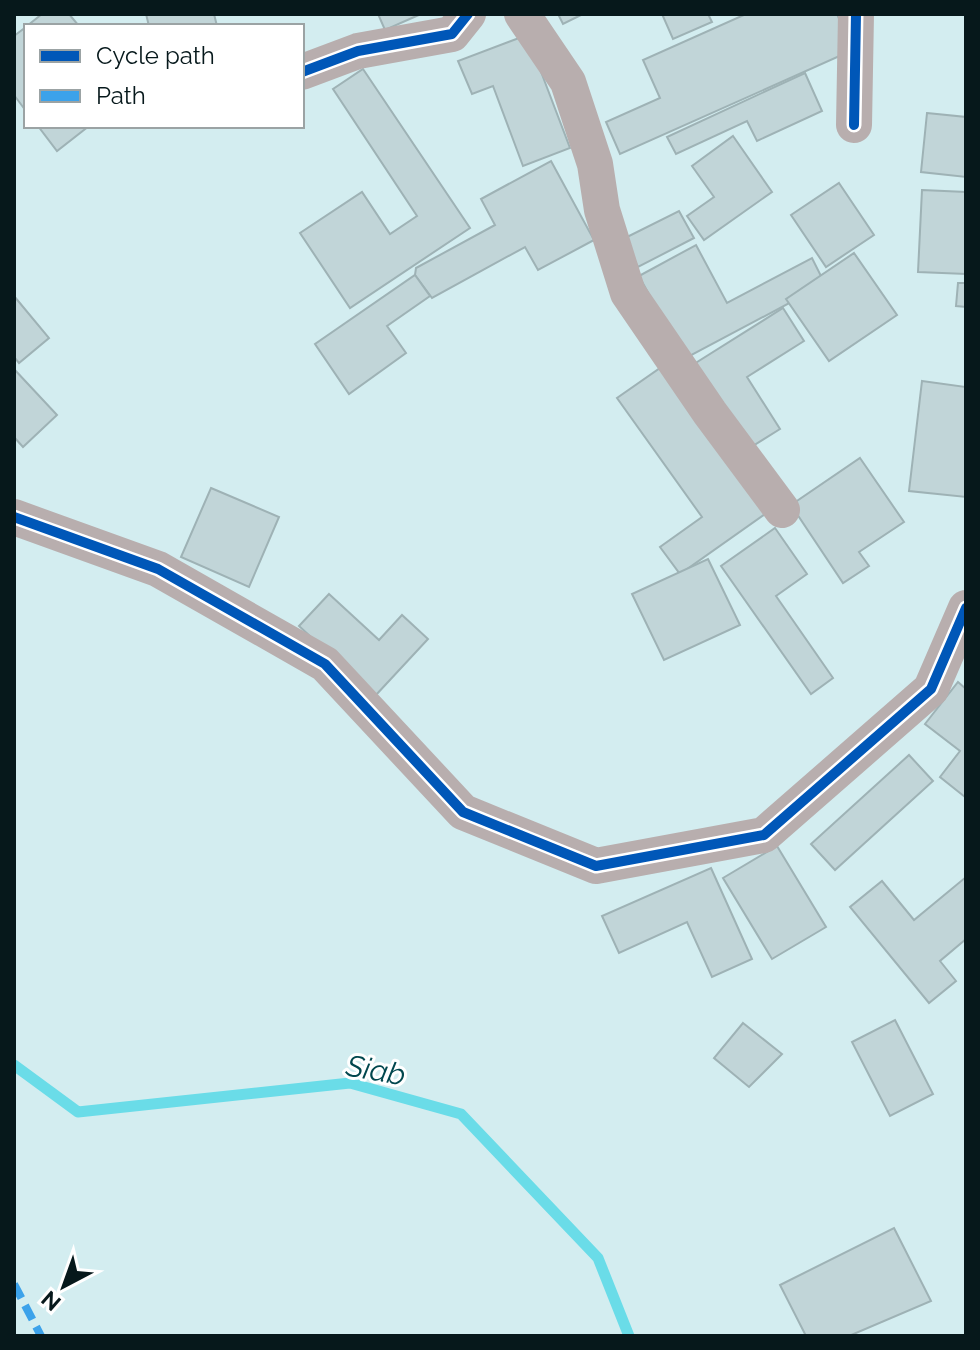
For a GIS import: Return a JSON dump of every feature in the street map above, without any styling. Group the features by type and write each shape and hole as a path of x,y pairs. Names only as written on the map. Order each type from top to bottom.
{"street":[{"path":"304,71 358,51 452,34 468,14"},
{"path":"522,14 568,82 595,164 602,210 628,293 710,413 782,510"},
{"path":"854,125 856,14"},
{"path":"14,517 158,569 325,664 463,812 596,866 764,835 931,689 966,608"}],"building":[{"path":"42,14 69,14 77,24 30,24"},
{"path":"146,14 214,14 216,24 148,24"},
{"path":"378,14 421,14 385,30"},
{"path":"558,14 583,14 563,24"},
{"path":"662,14 708,14 712,22 673,39"},
{"path":"746,14 837,14 853,50 620,154 606,122 660,98 643,60"},
{"path":"24,28 24,108 14,95 14,36"},
{"path":"527,35 570,148 523,166 493,86 472,94 458,61"},
{"path":"363,69 470,228 350,308 300,233 362,192 390,234 417,216 333,89"},
{"path":"805,73 822,111 757,141 747,121 676,154 667,137"},
{"path":"927,113 966,117 966,177 921,172"},
{"path":"40,128 86,128 57,151"},
{"path":"733,136 772,192 704,240 687,216 714,197 692,166"},
{"path":"551,161 594,240 538,270 525,247 432,298 415,275 416,268 495,225 481,199"},
{"path":"839,183 874,235 826,267 791,215"},
{"path":"922,190 966,192 966,274 918,272"},
{"path":"679,211 694,238 638,267 623,239"},
{"path":"696,245 727,303 812,258 825,284 684,359 639,276"},
{"path":"854,253 897,315 829,361 786,299"},
{"path":"415,275 430,296 387,326 406,353 349,394 315,344"},
{"path":"958,283 966,283 966,307 956,306"},
{"path":"14,296 49,338 19,363 14,357"},
{"path":"783,308 804,341 747,377 780,429 748,449 694,364"},
{"path":"663,366 768,512 680,574 660,547 702,517 617,398"},
{"path":"14,369 57,415 23,447 14,437"},
{"path":"922,381 966,387 966,497 909,491"},
{"path":"860,458 904,522 859,552 869,566 843,583 791,505"},
{"path":"211,488 279,517 249,587 181,557"},
{"path":"775,528 807,574 776,596 833,678 811,694 721,566"},
{"path":"708,559 740,625 664,660 632,594"},
{"path":"329,594 379,640 402,615 428,639 375,696 299,626"},
{"path":"958,682 966,689 965,797 940,777 960,751 925,724"},
{"path":"909,755 933,781 835,870 811,844"},
{"path":"777,846 826,927 772,959 723,878"},
{"path":"711,868 752,959 712,977 687,922 619,953 602,916"},
{"path":"966,877 966,939 940,961 956,981 929,1003 850,907 882,881 914,920"},
{"path":"895,1020 933,1094 890,1116 852,1042"},
{"path":"743,1023 782,1054 749,1087 714,1058"},
{"path":"894,1228 931,1301 849,1336 806,1336 780,1285"}],"waterway":[{"name":"Siab","path":"14,1065 78,1112 350,1083 461,1114 598,1258 629,1336"}],"marked path":[{"path":"14,1284 41,1336"}],"cycle path":[{"path":"304,71 358,51 452,34 468,14"},
{"path":"854,125 856,14"},
{"path":"14,517 158,569 325,664 463,812 596,866 764,835 931,689 966,608"}]}
